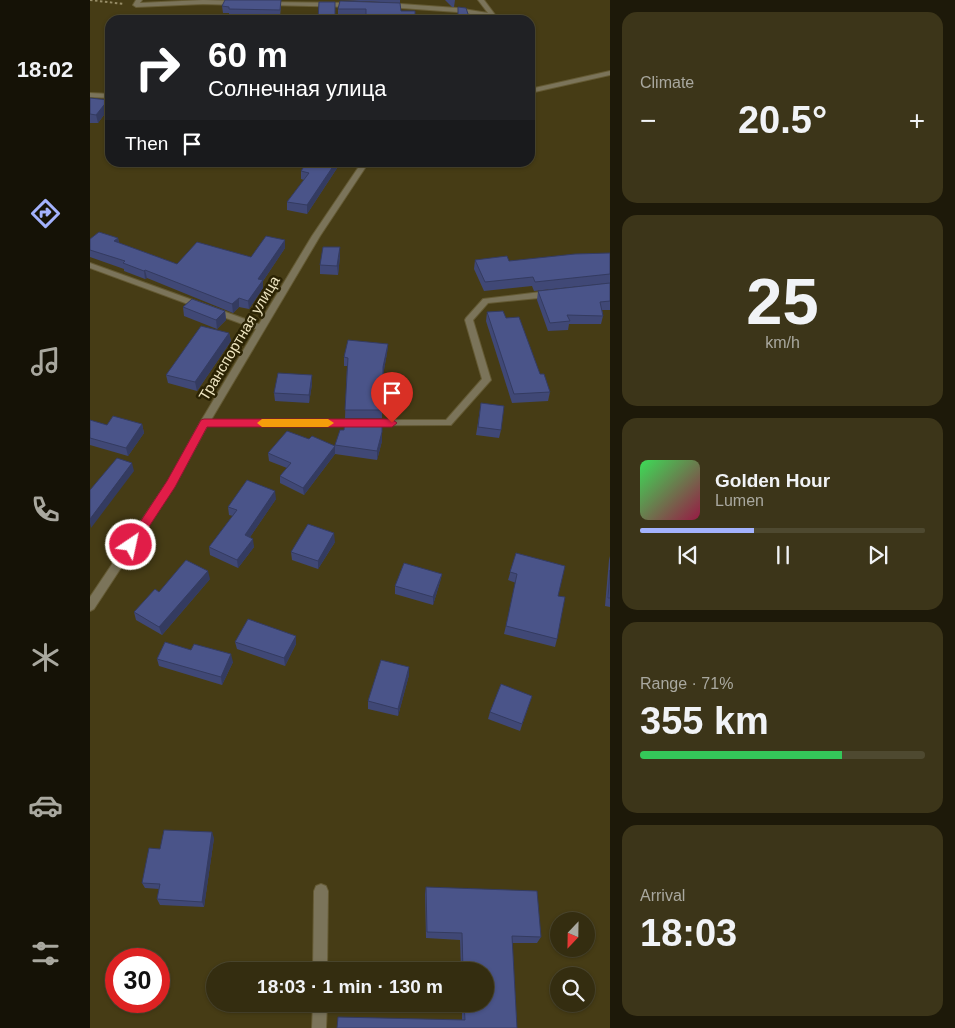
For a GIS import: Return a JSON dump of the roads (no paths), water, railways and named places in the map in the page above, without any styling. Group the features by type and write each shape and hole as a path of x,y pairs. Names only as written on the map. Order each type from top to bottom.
{"street":[{"path":"395,5 421,0"},
{"path":"481,0 491,15"},
{"path":"138,3 249,3"},
{"path":"258,3 359,5"},
{"path":"377,5 457,10 480,15"},
{"path":"535,90 610,73"},
{"path":"90,95 105,96"},
{"name":"Транспортная улица","path":"90,606 171,484 204,423 316,236 363,167"},
{"path":"90,266 261,328"},
{"path":"204,423 448,423 487,380 469,320 486,301 562,292"},
{"path":"320,962 321,892"},
{"path":"320,1012 320,1028"}]}
